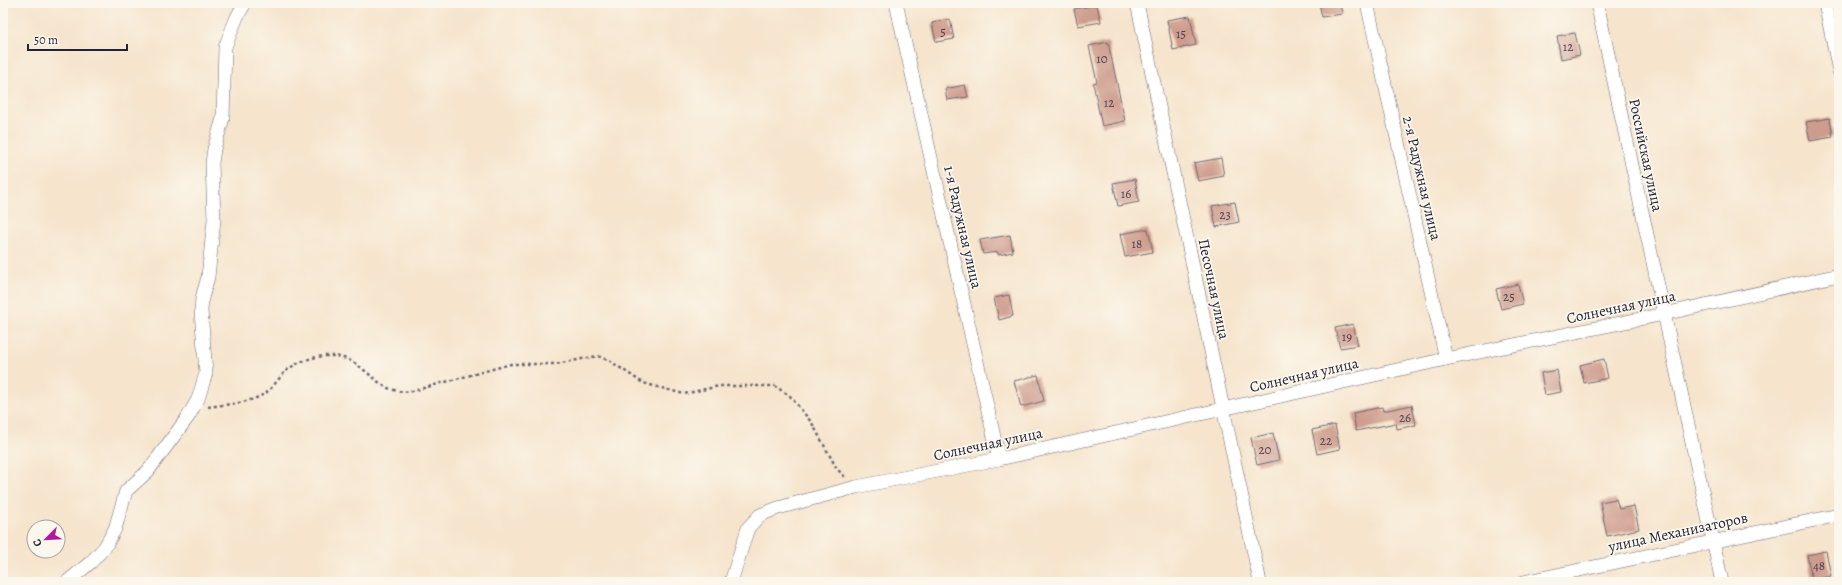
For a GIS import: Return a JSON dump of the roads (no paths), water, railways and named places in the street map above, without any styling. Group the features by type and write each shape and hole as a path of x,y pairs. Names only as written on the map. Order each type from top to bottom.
{"street":[{"path":"67,582 91,562 105,547 115,529 126,491 148,471 188,417 198,399 206,373 200,311 208,277 214,220 212,163 214,148 223,118 225,47 237,17 245,3"},
{"name":"1-я Радужная улица","path":"896,3 999,459"},
{"name":"Песочная улица","path":"1137,3 1260,582"},
{"name":"2-я Радужная улица","path":"1367,3 1446,359"},
{"name":"Российская улица","path":"1597,3 1722,582"},
{"path":"1825,3 1839,71"},
{"name":"Солнечная улица","path":"731,582 748,528 760,515 778,508 856,487 999,459 1224,410 1446,359 1664,314 1839,275"},
{"name":"улица Механизаторов","path":"1523,582 1839,515"}]}
